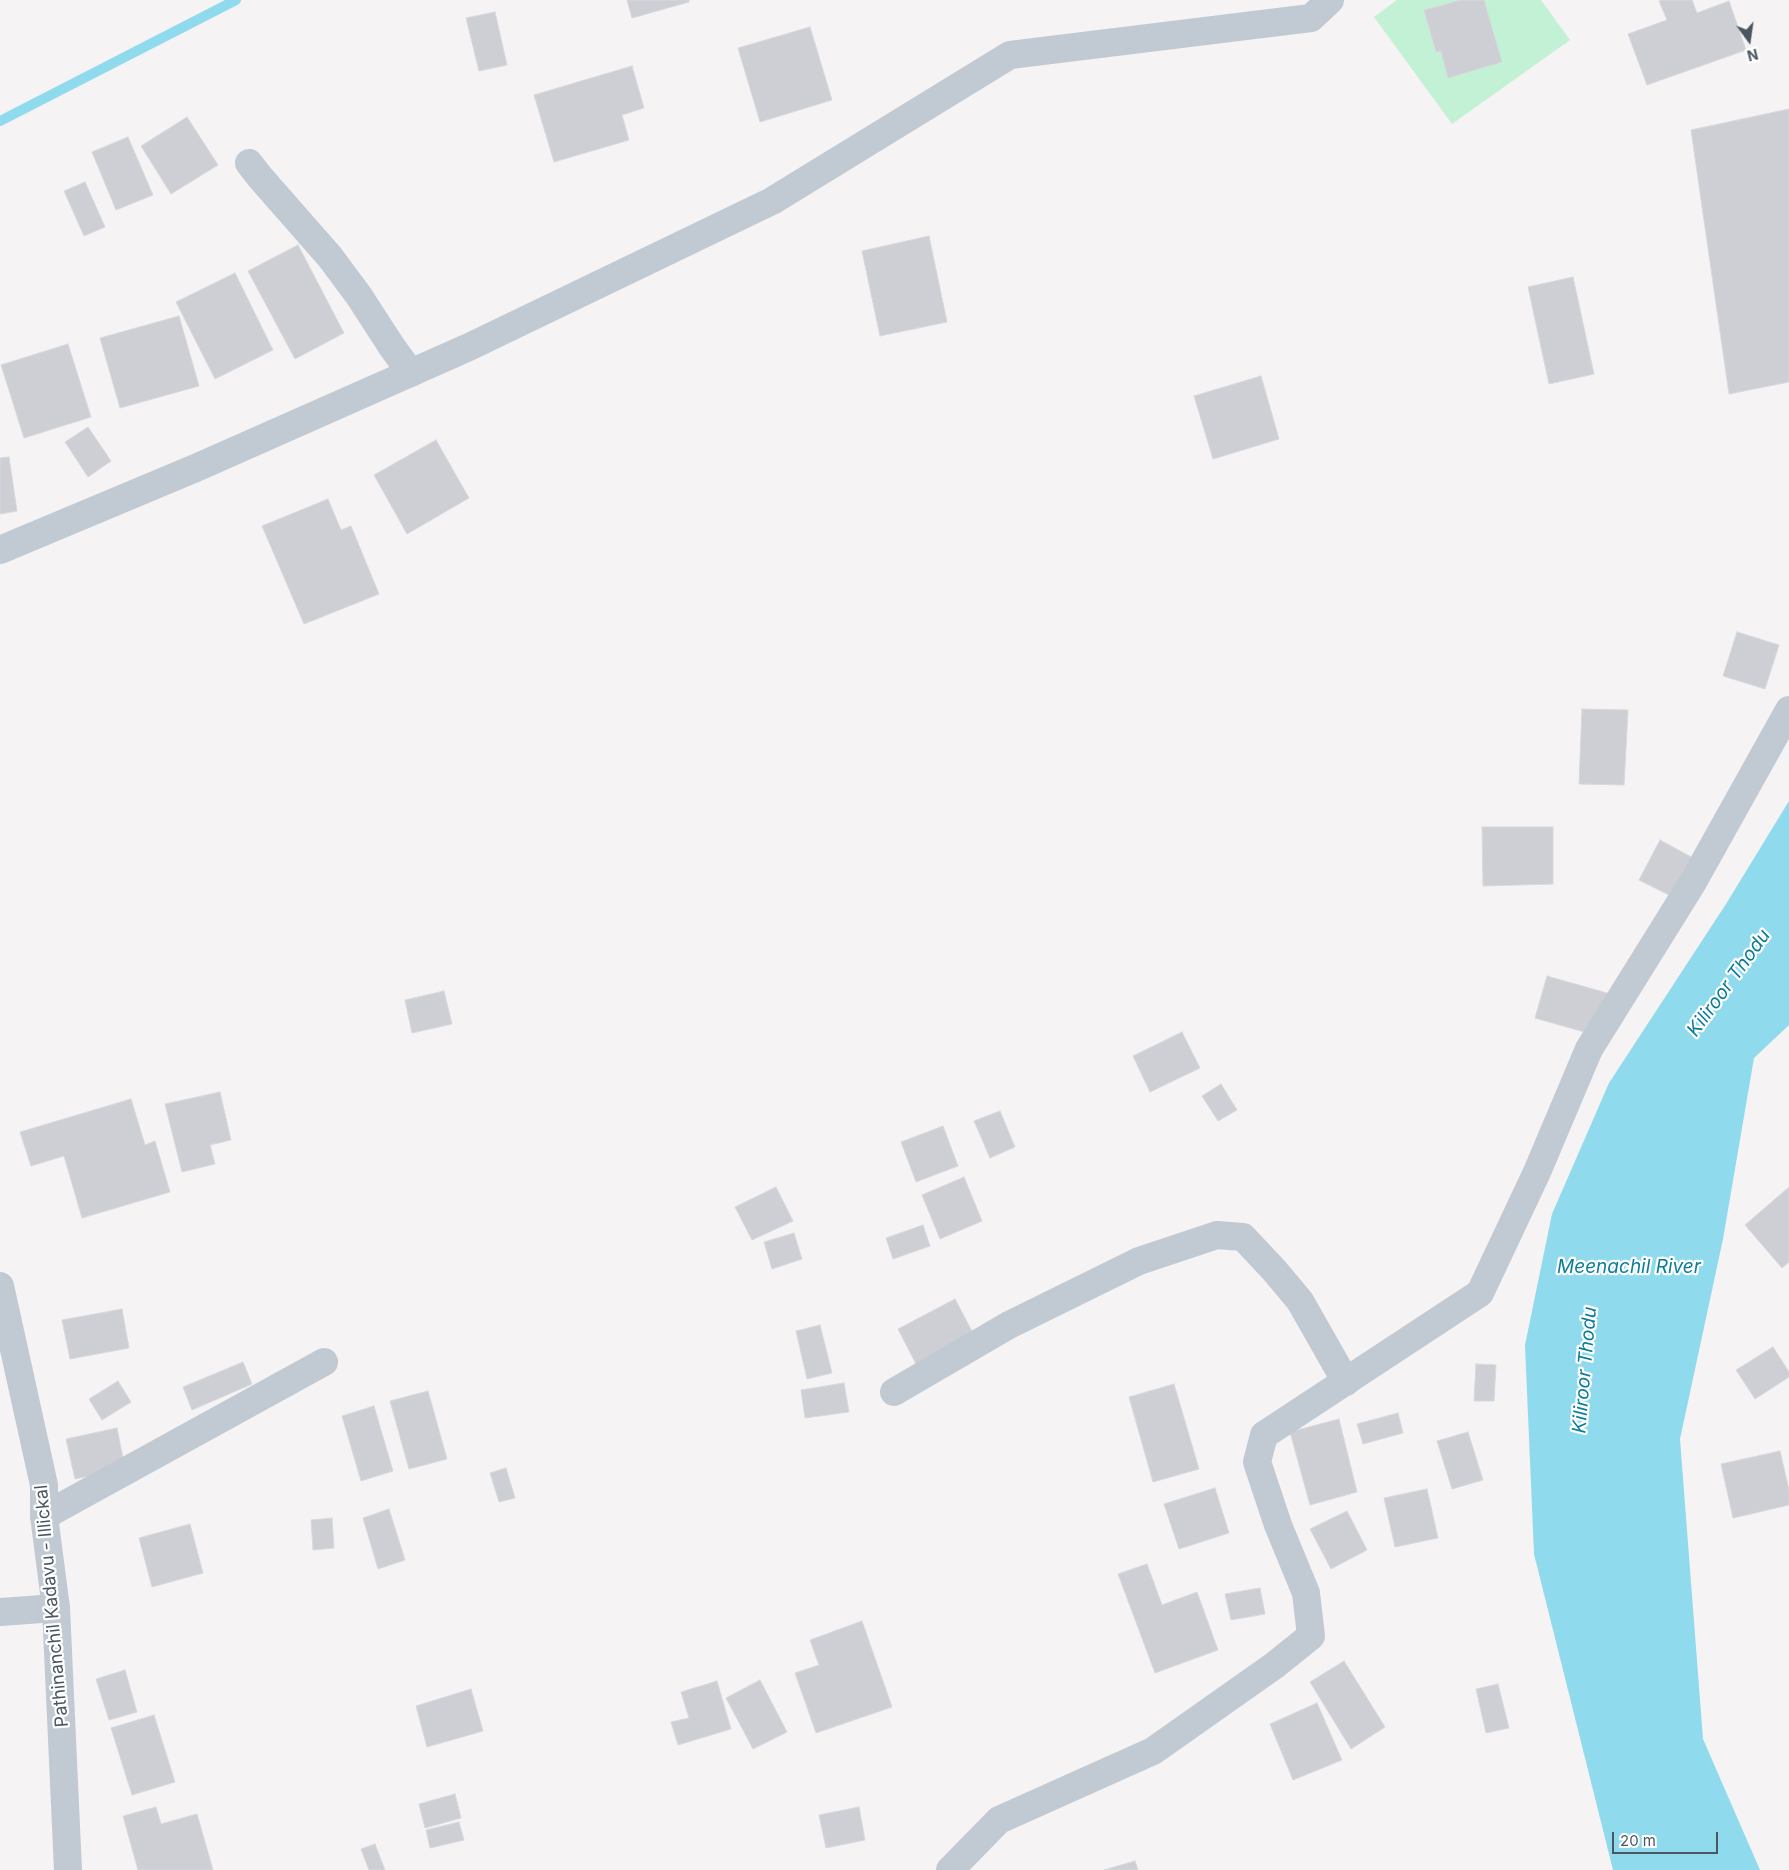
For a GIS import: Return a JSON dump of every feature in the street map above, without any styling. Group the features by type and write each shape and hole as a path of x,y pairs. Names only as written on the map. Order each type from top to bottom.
{"street":[{"path":"0,550 198,467 469,347 772,201 1010,55 1311,18 1330,0"},
{"path":"249,162 330,257 411,372"},
{"path":"950,1870 998,1820 1153,1751 1275,1665 1311,1636 1306,1593 1278,1525 1256,1462 1264,1435 1480,1293 1537,1172 1589,1049 1693,882 1789,710"},
{"path":"894,1392 1009,1325 1139,1262 1217,1235 1243,1237 1274,1270 1300,1301 1346,1382"},
{"name":"Pathinanchil Kadavu - Illickal","path":"0,1286 44,1485 44,1516 56,1608 68,1870"},
{"path":"44,1516 324,1362"},
{"path":"0,1612 56,1608"}],"green space":[{"path":"1397,0 1541,0 1570,40 1452,124 1374,17"}],"water":[{"name":"Meenachil River","path":"1789,801 1789,1025 1754,1058 1723,1239 1680,1439 1703,1739 1760,1870 1613,1870 1534,1554 1525,1345 1552,1214 1609,1083 1726,904"}],"building":[{"path":"627,0 689,0 689,2 632,18"},
{"path":"1461,0 1484,0 1502,62 1448,78 1441,51 1436,52 1424,10"},
{"path":"1692,0 1697,13 1729,1 1746,50 1647,85 1628,34 1667,20 1659,1"},
{"path":"495,12 507,65 479,71 466,18"},
{"path":"810,27 832,100 760,122 738,48"},
{"path":"632,66 644,108 622,115 629,140 554,162 534,95"},
{"path":"1789,109 1789,382 1729,394 1691,130"},
{"path":"187,117 218,165 171,194 141,146"},
{"path":"128,137 153,195 116,210 92,152"},
{"path":"85,182 105,227 84,236 64,191"},
{"path":"929,236 947,322 880,336 862,251"},
{"path":"298,245 344,333 295,359 248,271"},
{"path":"235,273 273,350 215,379 176,302"},
{"path":"1573,277 1594,374 1549,384 1528,287"},
{"path":"179,316 199,386 120,408 100,338"},
{"path":"68,344 91,417 24,438 1,365"},
{"path":"1261,376 1279,439 1213,459 1194,396"},
{"path":"88,427 111,461 88,477 65,442"},
{"path":"436,440 469,498 407,534 374,475"},
{"path":"9,457 17,511 0,514 0,458"},
{"path":"328,499 341,530 351,526 379,594 304,624 262,526"},
{"path":"1737,632 1779,645 1765,689 1723,676"},
{"path":"1582,709 1628,710 1624,785 1579,784"},
{"path":"1482,827 1553,827 1553,884 1483,886"},
{"path":"1660,840 1695,859 1675,898 1639,880"},
{"path":"1547,976 1607,993 1595,1035 1535,1018"},
{"path":"444,991 452,1024 412,1033 405,1000"},
{"path":"1182,1032 1200,1068 1150,1092 1133,1056"},
{"path":"1221,1084 1237,1110 1218,1121 1202,1096"},
{"path":"220,1092 231,1140 210,1145 215,1164 182,1172 165,1104"},
{"path":"131,1099 145,1145 155,1141 170,1192 82,1218 64,1156 31,1166 20,1132"},
{"path":"1000,1111 1015,1147 990,1158 974,1121"},
{"path":"943,1126 958,1166 916,1182 901,1142"},
{"path":"964,1177 982,1221 940,1239 922,1195"},
{"path":"776,1187 793,1221 752,1240 735,1207"},
{"path":"1789,1187 1789,1262 1782,1268 1745,1225"},
{"path":"923,1225 930,1246 893,1259 886,1238"},
{"path":"794,1233 802,1259 772,1269 764,1242"},
{"path":"955,1299 974,1335 917,1366 898,1329"},
{"path":"122,1309 129,1348 70,1359 62,1320"},
{"path":"820,1325 832,1373 807,1379 796,1331"},
{"path":"1773,1347 1789,1372 1789,1377 1755,1399 1736,1370"},
{"path":"243,1362 252,1384 192,1410 183,1387"},
{"path":"1476,1364 1496,1365 1494,1401 1474,1401"},
{"path":"118,1381 131,1402 102,1420 89,1399"},
{"path":"844,1383 849,1412 805,1418 801,1390"},
{"path":"1174,1384 1199,1469 1153,1482 1129,1397"},
{"path":"428,1391 447,1459 409,1469 390,1401"},
{"path":"374,1406 393,1471 361,1481 342,1416"},
{"path":"1398,1413 1403,1433 1363,1444 1357,1424"},
{"path":"1339,1419 1357,1492 1310,1505 1290,1432"},
{"path":"117,1428 125,1468 75,1479 66,1439"},
{"path":"1468,1432 1483,1480 1452,1489 1437,1441"},
{"path":"1780,1451 1789,1490 1789,1505 1733,1518 1721,1464"},
{"path":"506,1468 515,1498 499,1502 490,1473"},
{"path":"1215,1488 1229,1533 1179,1549 1164,1504"},
{"path":"1427,1489 1438,1538 1395,1547 1384,1498"},
{"path":"389,1509 405,1560 378,1569 363,1518"},
{"path":"1347,1511 1367,1550 1331,1569 1310,1529"},
{"path":"332,1518 334,1548 313,1550 311,1520"},
{"path":"190,1524 203,1573 152,1587 139,1538"},
{"path":"1147,1564 1162,1605 1197,1592 1218,1650 1155,1673 1118,1574"},
{"path":"1260,1588 1265,1614 1231,1620 1225,1594"},
{"path":"862,1621 892,1707 816,1733 795,1673 819,1665 810,1640"},
{"path":"1344,1661 1385,1727 1351,1749 1310,1682"},
{"path":"125,1670 137,1712 109,1720 96,1679"},
{"path":"760,1680 787,1732 753,1749 726,1698"},
{"path":"717,1681 731,1729 678,1745 671,1722 689,1718 681,1692"},
{"path":"1498,1684 1509,1728 1486,1733 1476,1689"},
{"path":"471,1689 483,1731 427,1747 416,1706"},
{"path":"1317,1703 1342,1760 1293,1780 1270,1724"},
{"path":"154,1715 175,1782 132,1795 111,1728"},
{"path":"455,1794 461,1818 425,1828 419,1804"},
{"path":"156,1807 161,1824 197,1814 213,1870 138,1870 123,1816"},
{"path":"859,1807 865,1840 826,1848 819,1815"},
{"path":"459,1822 464,1840 430,1848 426,1830"},
{"path":"375,1844 385,1870 369,1870 361,1849"},
{"path":"1135,1861 1138,1870 1104,1870"}],"waterway":[{"path":"0,121 236,0"}],"water label":[{"name":"Kiliroor Thodu","path":"1729,983"},
{"name":"Kiliroor Thodu","path":"1585,1370"}]}
